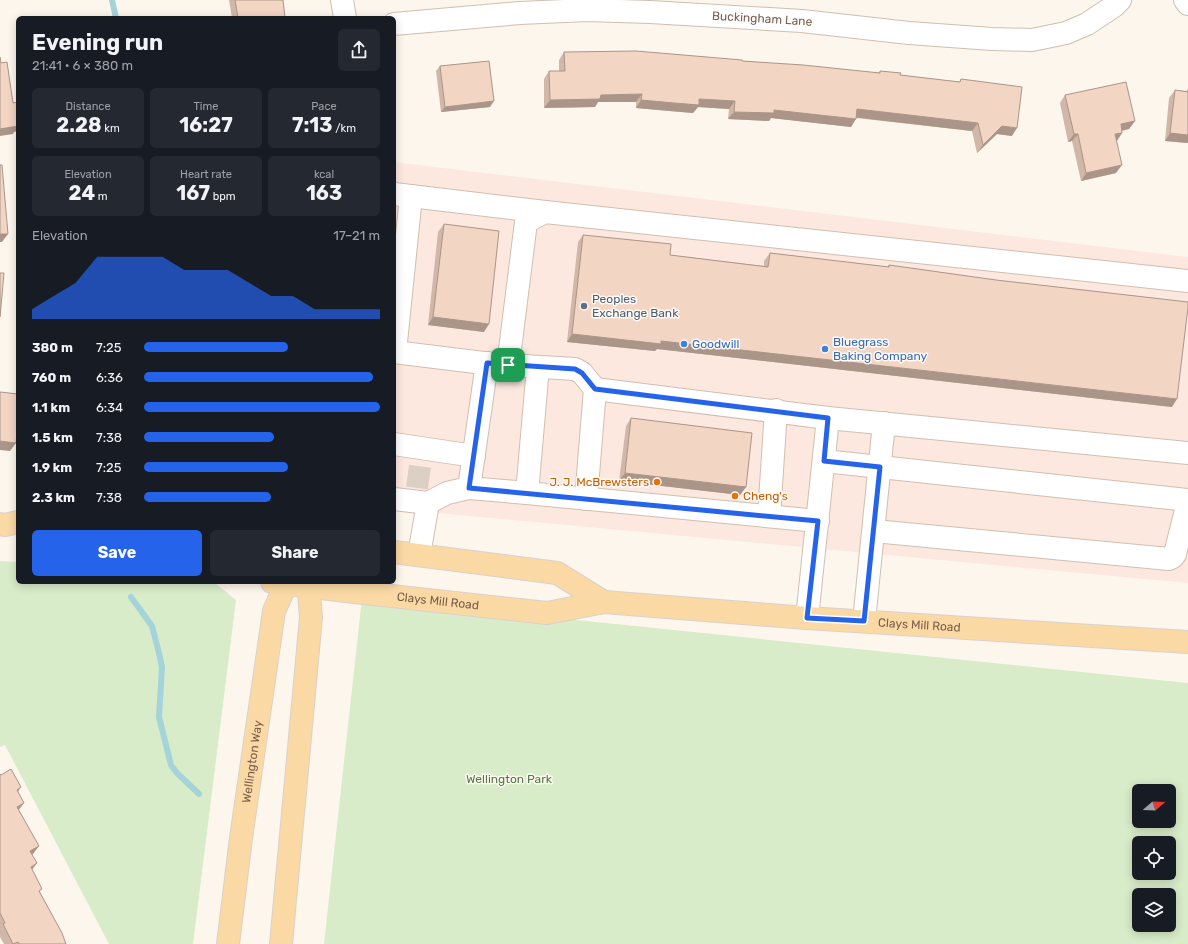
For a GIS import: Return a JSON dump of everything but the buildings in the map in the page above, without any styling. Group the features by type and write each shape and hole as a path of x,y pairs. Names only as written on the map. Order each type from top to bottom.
{"main road":[{"name":"Clays Mill Road","path":"396,552 557,573 604,602"},
{"name":"Wellington Way","path":"228,944 241,838 274,611 282,584"},
{"name":"Clays Mill Road","path":"308,584 547,613 604,602 807,618 1188,642"},
{"path":"281,944 311,617 308,584"}],"street":[{"path":"342,0 345,16"},
{"name":"Buckingham Lane","path":"396,24 520,13 587,10 650,12 802,21 909,33 992,39 1032,40 1066,32 1087,24 1114,6 1120,0"},
{"path":"1185,0 1188,4"},
{"path":"396,313 402,195 545,212 1188,281"},
{"path":"469,488 474,456 497,364 526,222 545,212"},
{"path":"396,352 497,364 575,369 582,373 595,389 586,500"},
{"path":"527,493 538,367"},
{"path":"595,389 776,410 828,418 1188,453"},
{"path":"769,516 776,410"},
{"path":"807,618 828,418"},
{"path":"864,621 884,423"},
{"path":"396,445 422,458 474,456"},
{"path":"824,461 1188,501 1175,554 1169,560 874,531"},
{"path":"396,499 420,498 469,488 818,521"},
{"path":"419,555 420,498"}],"shaded area":[{"path":"396,162 1188,257 1188,583 396,509"}],"green space":[{"path":"0,561 16,562 16,584 216,584 236,600 193,944 109,944 5,745 0,747"},
{"name":"Wellington Park","path":"362,598 1188,683 1188,944 324,944"}],"waterway":[{"path":"112,0 116,16"},
{"path":"131,597 152,626 159,653 162,667 159,717 171,765 177,773 199,794"}],"tunnel":[{"path":"417,488 420,466"}],"place":[{"name":"Peoples Exchange Bank","path":"584,306"},
{"name":"Goodwill","path":"684,344"},
{"name":"Bluegrass Baking Company","path":"825,349"},
{"name":"J. J. McBrewsters","path":"657,482"},
{"name":"Cheng's","path":"735,496"}],"route":[{"path":"487,363 508,365 575,369 582,373 595,389 776,410 828,418 824,461 880,467 867,604 864,621 807,618 808,598 818,521 469,488 487,363"}]}
